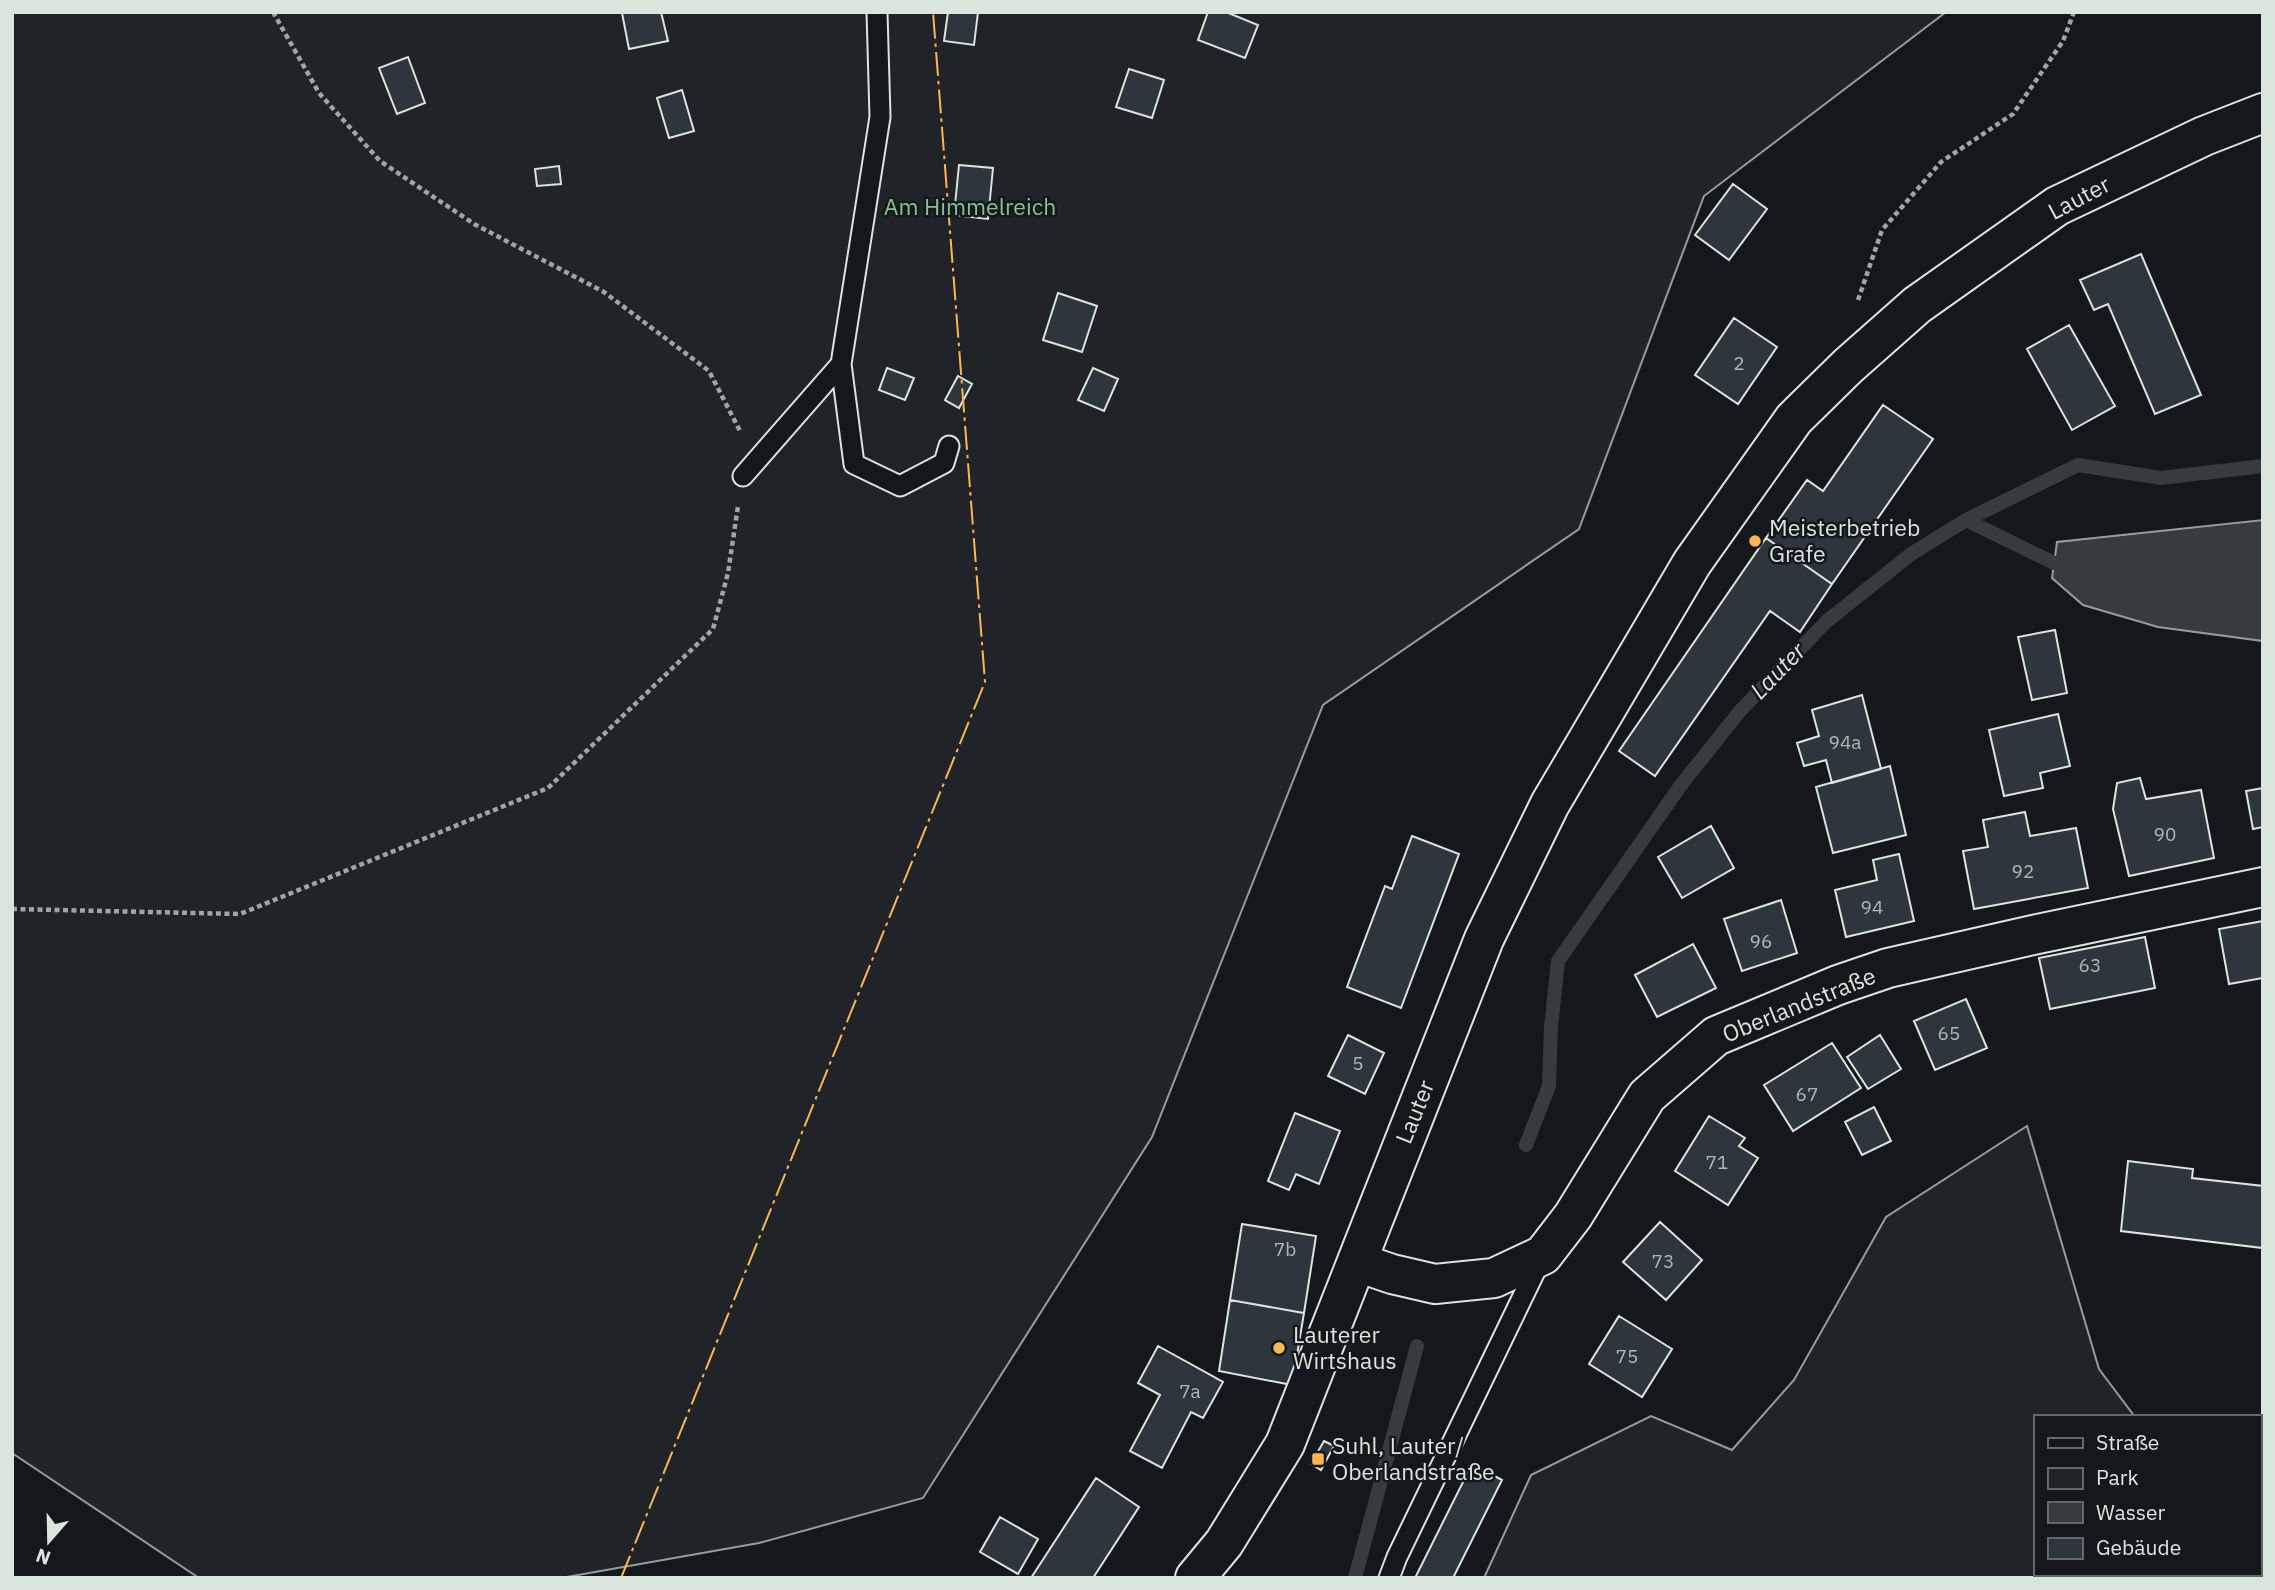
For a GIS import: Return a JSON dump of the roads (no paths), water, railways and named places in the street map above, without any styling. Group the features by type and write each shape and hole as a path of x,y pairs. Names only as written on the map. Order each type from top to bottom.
{"street":[{"name":"Lauter","path":"1195,1578 1224,1543 1285,1444 1484,939 1550,804 1692,563 1794,419 1848,366 1917,305 2057,206 2204,136 2263,113"},
{"name":"Oberlandstraße","path":"1357,1262 1435,1284 1494,1278 1543,1255 1573,1216 1647,1096 1716,1036 1839,985 1888,968 2263,887"}],"lane":[{"path":"877,12 880,117 841,364 854,464 900,486 944,463 949,446"},
{"path":"743,476 841,364"},
{"path":"1389,1578 1543,1255"}],"water":[{"path":"2263,520 2263,641 2158,627 2083,605 2052,578 2057,542"}],"waterway":[{"name":"Lauter","path":"1526,1145 1549,1086 1551,1027 1558,961 1681,785 1740,711 1827,621 1911,554 1966,520 2078,465 2161,478 2263,466"},
{"path":"1966,520 2054,563"},
{"name":"Lauter","path":"1355,1578 1417,1346"}],"place":[{"name":"Meisterbetrieb Grafe","path":"1755,541"},
{"name":"Lauterer Wirtshaus","path":"1279,1348"},
{"name":"Suhl, Lauter/ Oberlandstraße","path":"1318,1459"}],"park label":[{"name":"Am Himmelreich","path":"970,207"}]}
